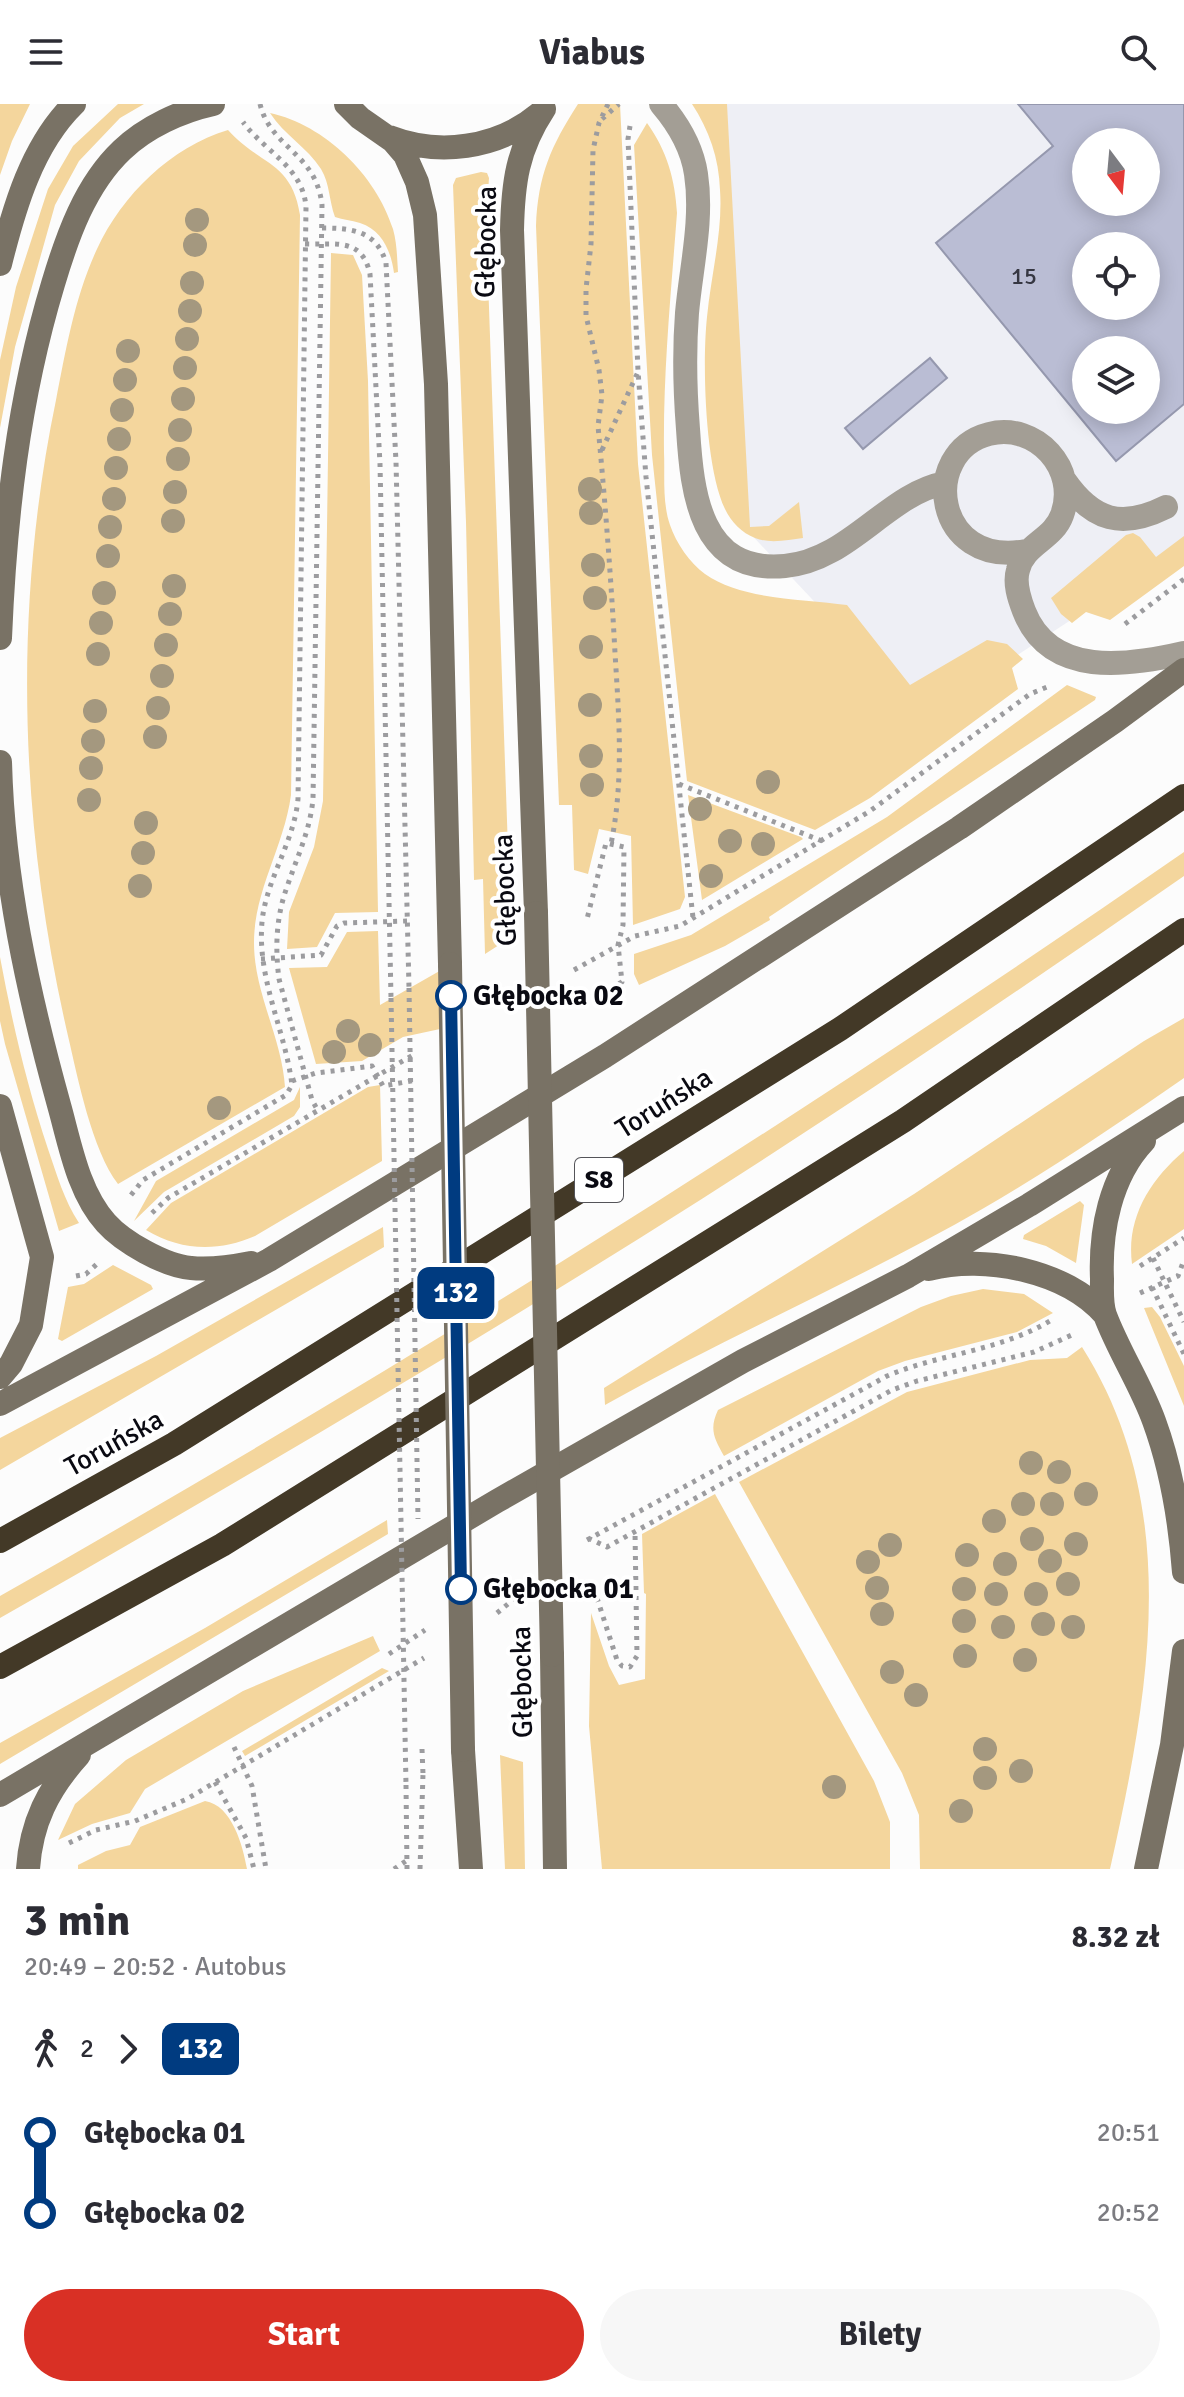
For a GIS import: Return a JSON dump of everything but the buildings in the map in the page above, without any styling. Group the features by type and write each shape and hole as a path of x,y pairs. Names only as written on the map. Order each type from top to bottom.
{"highway":[{"name":"Toruńska","path":"0,1541 174,1444 840,1029 1184,796"},
{"path":"0,1667 222,1545 876,1137 1184,930"}],"street":[{"path":"0,264 31,168 44,139 74,104"},
{"path":"0,638 16,449 40,328 68,235 102,172 122,150 144,133 172,118 213,104"},
{"name":"Głębocka","path":"346,104 360,118 387,136 405,155 414,172 423,204 429,253 445,655 463,1750 471,1869"},
{"name":"Głębocka","path":"387,136 431,147 475,145 515,131 547,106"},
{"name":"Głębocka","path":"547,106 528,136 519,162 514,186 512,230 536,913 555,1869"},
{"path":"0,1404 269,1260 605,1056 959,828 1184,670"},
{"path":"0,762 6,845 27,981 65,1126 90,1201 124,1239 155,1256 187,1268 224,1269 269,1260"},
{"path":"0,1106 42,1257 31,1325 11,1364 0,1377"},
{"path":"0,1795 497,1501 730,1368 908,1276 1184,1108"},
{"path":"1162,1122 1130,1157 1116,1187 1104,1227 1094,1294 1139,1384 1167,1460 1184,1572"},
{"path":"908,1276 948,1264 996,1265 1036,1273 1094,1294"},
{"path":"1146,1869 1172,1745 1184,1651"},
{"path":"28,1869 35,1826 51,1788 78,1757 108,1730"}],"lane":[{"path":"661,104 684,136 696,174 697,218 687,315 686,405 698,508 717,543 748,564 789,566 826,553 860,534 919,490 945,483"},
{"path":"1004,432 1021,434 1037,441 1060,465 1065,481 1066,498 1054,530 1026,551 1009,554 991,552 967,540 950,519 945,502 945,483 959,454 972,442 1004,432"},
{"path":"1065,481 1088,507 1117,520 1149,515 1166,507"},
{"path":"1026,551 1017,572 1021,602 1034,630 1058,653 1084,662 1109,663 1184,653"}],"path":[{"path":"260,104 270,128 313,172 319,188 322,228 313,799 308,834 281,906 276,959 312,1100 317,1109"},
{"path":"608,104 599,123 593,150 591,244 585,309 602,395 598,426 621,757 620,789 611,844"},
{"path":"599,123 619,104"},
{"path":"124,1204 143,1180 286,1095 292,1081 261,959 265,901 294,827 298,799 305,198 299,180 289,167 253,134 238,115"},
{"path":"632,117 628,139 646,477 693,918"},
{"path":"322,228 362,232 378,244 386,263 396,462 418,1522"},
{"path":"305,244 348,246 359,250 366,259 370,274 380,464 407,1869"},
{"path":"601,451 638,371"},
{"path":"1126,623 1184,579"},
{"path":"565,975 635,936 680,926 870,811 1030,694 1056,684"},
{"path":"1030,694 1033,685"},
{"path":"679,784 822,841"},
{"path":"587,919 606,843 624,847 623,925"},
{"path":"261,959 321,955 339,924 407,921"},
{"path":"149,1216 168,1198 419,1052"},
{"path":"292,1081 372,1066 377,1074"},
{"path":"582,1542 887,1376 914,1365 1005,1343 1034,1331 1184,1238"},
{"path":"1153,1258 1184,1322"},
{"path":"607,1547 892,1390 1034,1352 1063,1340 1152,1287 1178,1276 1184,1260"},
{"path":"1152,1287 1184,1354"},
{"path":"597,1598 617,1660 622,1666 630,1667 637,1656 635,1531"},
{"path":"491,1617 518,1596"},
{"path":"28,1869 96,1830 135,1821 160,1811 423,1661 420,1617"},
{"path":"420,1869 422,1742"},
{"path":"234,1747 252,1786 266,1869"},
{"path":"215,1782 246,1838 254,1869"},
{"path":"394,1869 407,1860"}],"shaded area":[{"path":"0,104 30,104 0,175"},
{"path":"118,104 144,104 120,118 79,161 55,205 15,347 0,428 0,360 16,287 48,189 73,146"},
{"path":"578,104 620,104 638,464 685,897 680,909 633,925 631,836 599,829 588,874 574,870 572,805 559,805 536,226 543,176 560,134"},
{"path":"692,104 727,104 750,527 769,526 799,502 803,538 773,541 750,536 730,518 718,491 709,442 705,361 707,317 720,221 719,178 712,145"},
{"path":"722,104 1184,104 1184,542 923,717 745,528"},
{"path":"270,113 290,119 329,141 361,172 385,209 393,229 398,272 394,273 388,249 380,236 368,226 335,217 321,169"},
{"path":"647,123 665,155 676,201 665,392 664,488 670,525 684,552 705,574 736,589 773,597 847,605 910,685 987,640 1007,644 1023,659 1012,668 1018,689 870,798 815,830 687,781 652,455 634,145"},
{"path":"228,130 282,174 296,197 300,215 291,795 259,905 254,943 258,980 279,1051 285,1087 118,1184 93,1134 81,1093 52,957 40,878 28,719 28,639 33,559 42,480 64,362 77,304 97,249 120,210 150,176 187,148"},
{"path":"487,173 489,178 486,222 508,849 498,850 499,945 485,954 483,879 474,880 466,522 453,185 456,178"},
{"path":"331,253 353,255 362,275 368,381 378,912 335,913 317,947 287,949 289,912 314,847 323,801"},
{"path":"1133,533 1156,557 1184,536 1184,566 1110,620 1086,612 1072,623 1061,614 1051,598 1126,535"},
{"path":"1067,685 1096,697 1095,700 769,917 770,920 725,946 639,985 634,974 634,954 691,935 887,817"},
{"path":"688,795 801,837 803,839 702,900"},
{"path":"1184,852 1184,876 778,1150 402,1383 0,1618 0,1596 302,1420 600,1238 894,1048"},
{"path":"378,931 380,1005 457,961 440,1029 403,1037 362,1061 316,1064 289,968 327,967 347,932"},
{"path":"0,957 33,1102 61,1187 79,1223 59,1231 0,1021"},
{"path":"1184,1018 1184,1078 1110,1128 1010,1193 937,1234 605,1405 604,1388 914,1194 1144,1041"},
{"path":"380,1085 382,1161 255,1236 241,1241 200,1247 173,1242 146,1230 171,1203 368,1087"},
{"path":"300,1087 300,1107 294,1116 164,1192 134,1221 156,1181 294,1100"},
{"path":"1184,1151 1184,1229 1132,1264 1133,1231 1143,1201 1161,1174"},
{"path":"1080,1201 1084,1205 1076,1263 1046,1246 1023,1239 1024,1235"},
{"path":"383,1227 384,1247 0,1470 0,1438 156,1356"},
{"path":"113,1265 151,1285 153,1289 62,1341 58,1339 68,1287 84,1284"},
{"path":"983,1289 1024,1294 1053,1313 1017,1332 878,1371 724,1456 714,1433 718,1410 921,1307"},
{"path":"1152,1307 1184,1366 1184,1406 1144,1308"},
{"path":"1082,1347 1114,1408 1135,1472 1146,1537 1149,1603 1145,1669 1136,1736 1110,1869 920,1869 919,1815 902,1773 739,1482 907,1392 1030,1360 1067,1358"},
{"path":"715,1494 874,1781 890,1822 890,1869 602,1869 589,1726 591,1613 609,1666 619,1685 645,1679 646,1594 642,1534"},
{"path":"387,1520 388,1534 0,1764 0,1743 205,1628"},
{"path":"373,1636 380,1651 145,1789 130,1813 92,1824 58,1840 75,1804 126,1760 243,1691"},
{"path":"382,1668 389,1671 245,1756 242,1751"},
{"path":"500,1755 523,1762 525,1869 505,1869"},
{"path":"205,1801 214,1804 229,1818 243,1849 247,1869 78,1869 78,1865 106,1851 130,1845 140,1827"}],"bus line":[{"name":"132","path":"451,996 461,1589"}],"place":[{"name":"Głębocka 02","path":"451,996"},
{"name":"Głębocka 01","path":"461,1589"}]}
